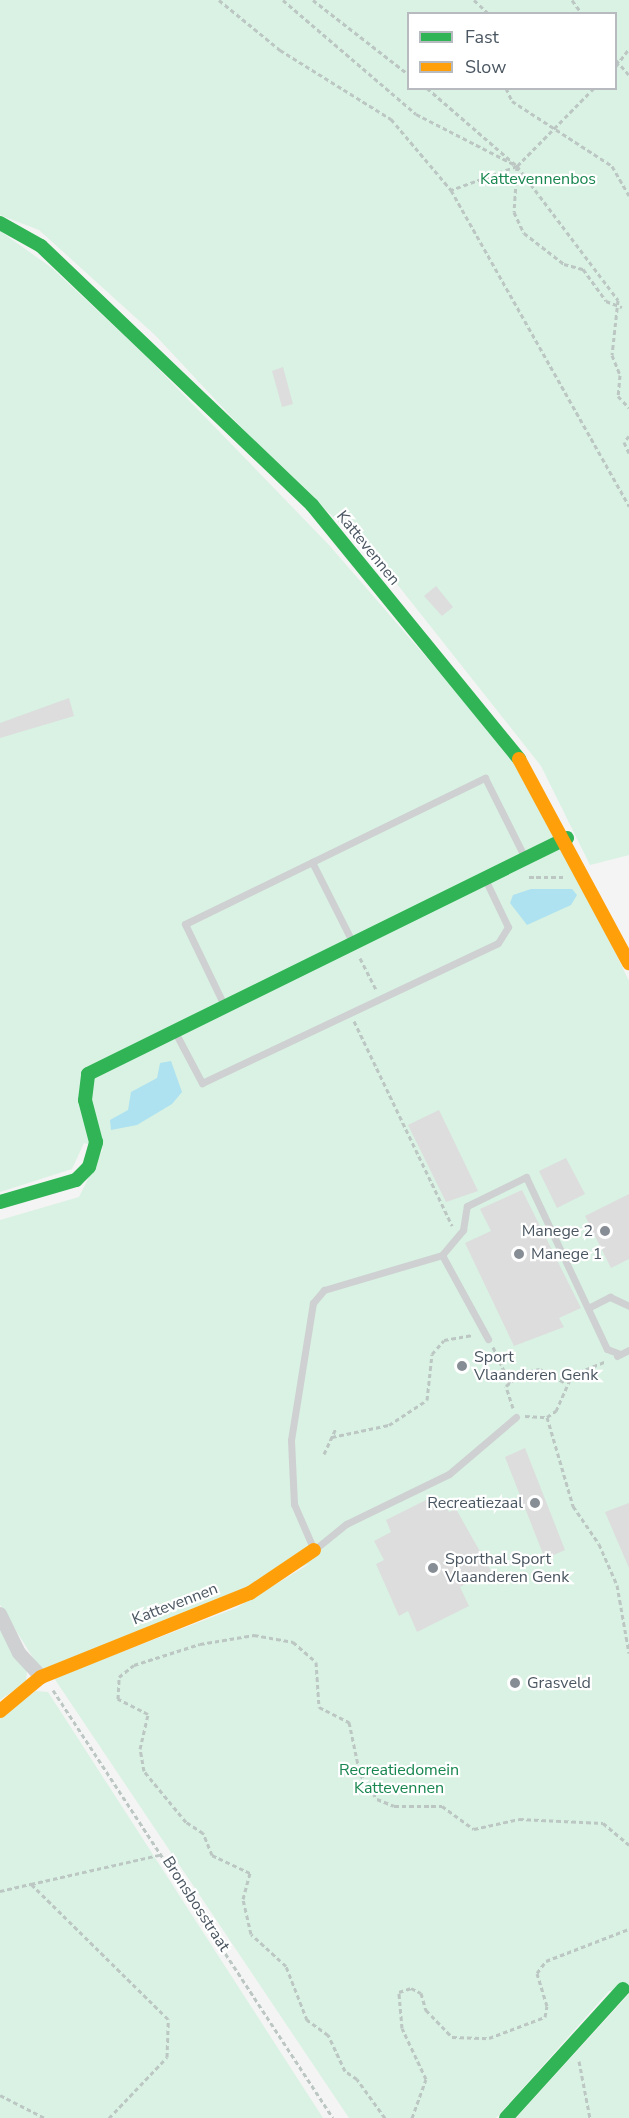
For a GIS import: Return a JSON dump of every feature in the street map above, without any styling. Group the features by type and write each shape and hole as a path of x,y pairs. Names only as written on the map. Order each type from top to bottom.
{"street":[{"name":"Kattevennen","path":"0,223 41,246 312,505 528,770 567,838 629,963"},
{"path":"0,1202 76,1180 89,1167 96,1143 84,1100 88,1074 174,1029 567,838"},
{"name":"Kattevennen","path":"0,1711 41,1677 250,1593 314,1550"},
{"path":"0,1614 19,1653 41,1677"},
{"path":"506,2118 623,1989"}],"lane":[{"path":"224,1005 184,924 485,778 525,859"},
{"path":"312,862 353,943"},
{"path":"174,1029 202,1083 498,943 508,927 484,879"},
{"path":"517,1415 449,1474 346,1524 314,1550 294,1504 291,1440 313,1303 324,1290 442,1255 458,1239 467,1206 526,1177 607,1349 619,1355 629,1350"},
{"path":"442,1255 486,1336"},
{"path":"588,1308 610,1297 629,1306"}],"path":[{"path":"219,0 280,50 391,119 451,190 629,506"},
{"path":"283,0 416,114 517,166"},
{"path":"312,0 407,73"},
{"path":"474,0 487,12"},
{"path":"617,62 629,49"},
{"path":"617,64 629,75"},
{"path":"429,90 517,166 618,300 622,307 612,355 620,375 618,396 629,408"},
{"path":"507,90 512,101 612,166 629,196"},
{"path":"451,190 517,166 592,90"},
{"path":"517,166 514,212 524,233 564,264 583,269 606,301 622,307"},
{"path":"629,436 624,442 629,453"},
{"path":"353,943 380,999"},
{"path":"350,1013 458,1239"},
{"path":"332,1437 389,1425 427,1400 426,1376 438,1347 444,1340 486,1336 510,1383 507,1400 517,1415 548,1417"},
{"path":"548,1417 559,1405 565,1383 619,1355"},
{"path":"510,1383 540,1369 565,1383"},
{"path":"548,1417 573,1506 599,1544 617,1585 629,1653"},
{"path":"324,1454 336,1428"},
{"path":"385,2118 357,2079 345,2072 328,2035 307,2020 286,1966 251,1934 243,1899 250,1873 212,1855 203,1833 144,1772 140,1749 148,1714 118,1699 119,1677 134,1665 200,1644 254,1635 293,1642 316,1662 319,1707 349,1722 360,1774 377,1799 394,1806 442,1806 474,1829 519,1819 603,1823 629,1845"},
{"name":"Bronsbosstraat","path":"55,1693 163,1854 333,2118"},
{"path":"0,1891 163,1854"},
{"path":"32,1884 168,2019 167,2057 109,2118"},
{"path":"412,2118 426,2079 402,2028 399,1992 411,1988 421,1993 426,2010 452,2037 489,2038 545,2017 547,2006 537,1973 546,1961 629,1929"},
{"path":"575,2042 590,2118"},
{"path":"0,2096 45,2118"}],"green space":[{"name":"Kattevennenbos","path":"0,0 629,0 629,855 590,865 541,766 378,560 254,441 155,335 39,230 0,215"},
{"name":"Recreatiedomein Kattevennen","path":"0,231 52,268 146,356 329,545 510,754 558,833 629,981 629,1987 609,1991 496,2118 349,2118 54,1678 236,1608 311,1563 42,1672 0,1605 0,1220 79,1197 103,1149 84,1143 72,1169 0,1192"},
{"path":"0,1626 27,1670 26,1682 0,1700"},
{"path":"36,1691 48,1692 323,2118 0,2118 0,1716"},
{"path":"629,1994 629,2118 516,2118"}],"water":[{"path":"531,889 572,889 577,895 571,905 527,925 510,903 513,895"},
{"path":"171,1061 182,1092 172,1104 137,1125 111,1130 110,1120 128,1110 131,1092 157,1078 160,1063"}],"building":[{"path":"283,367 293,404 282,407 272,371"},
{"path":"436,586 453,607 442,616 424,596"},
{"path":"69,698 74,716 0,738 0,723"},
{"path":"439,1110 478,1191 446,1202 408,1125"},
{"path":"566,1158 585,1194 557,1208 539,1171"},
{"name":"Manege 1","path":"522,1190 581,1308 559,1318 564,1327 514,1346 465,1243 491,1231 480,1209"},
{"name":"Manege 2","path":"629,1194 629,1259 611,1268 585,1216"},
{"name":"Recreatiezaal","path":"525,1448 565,1550 545,1559 505,1457"},
{"name":"Sporthal Sport Vlaanderen Genk","path":"432,1497 435,1504 443,1500 449,1512 456,1509 491,1571 460,1587 469,1606 417,1632 408,1611 399,1616 376,1564 384,1560 374,1541 391,1532 386,1520"},
{"path":"629,1503 629,1568 605,1512"}],"traffic: fast":[{"path":"0,223 41,246 312,505 519,759"},
{"path":"0,1202 76,1180 89,1167 96,1142 85,1100 88,1074 567,838"},
{"path":"506,2118 623,1989"}],"traffic: slow":[{"path":"519,759 629,963"},
{"path":"0,1711 41,1677 250,1593 314,1550"}],"place":[{"name":"Manege 2","path":"605,1231"},
{"name":"Manege 1","path":"519,1254"},
{"name":"Sport Vlaanderen Genk","path":"462,1366"},
{"name":"Recreatiezaal","path":"535,1503"},
{"name":"Sporthal Sport Vlaanderen Genk","path":"433,1568"},
{"name":"Grasveld","path":"515,1683"}]}
